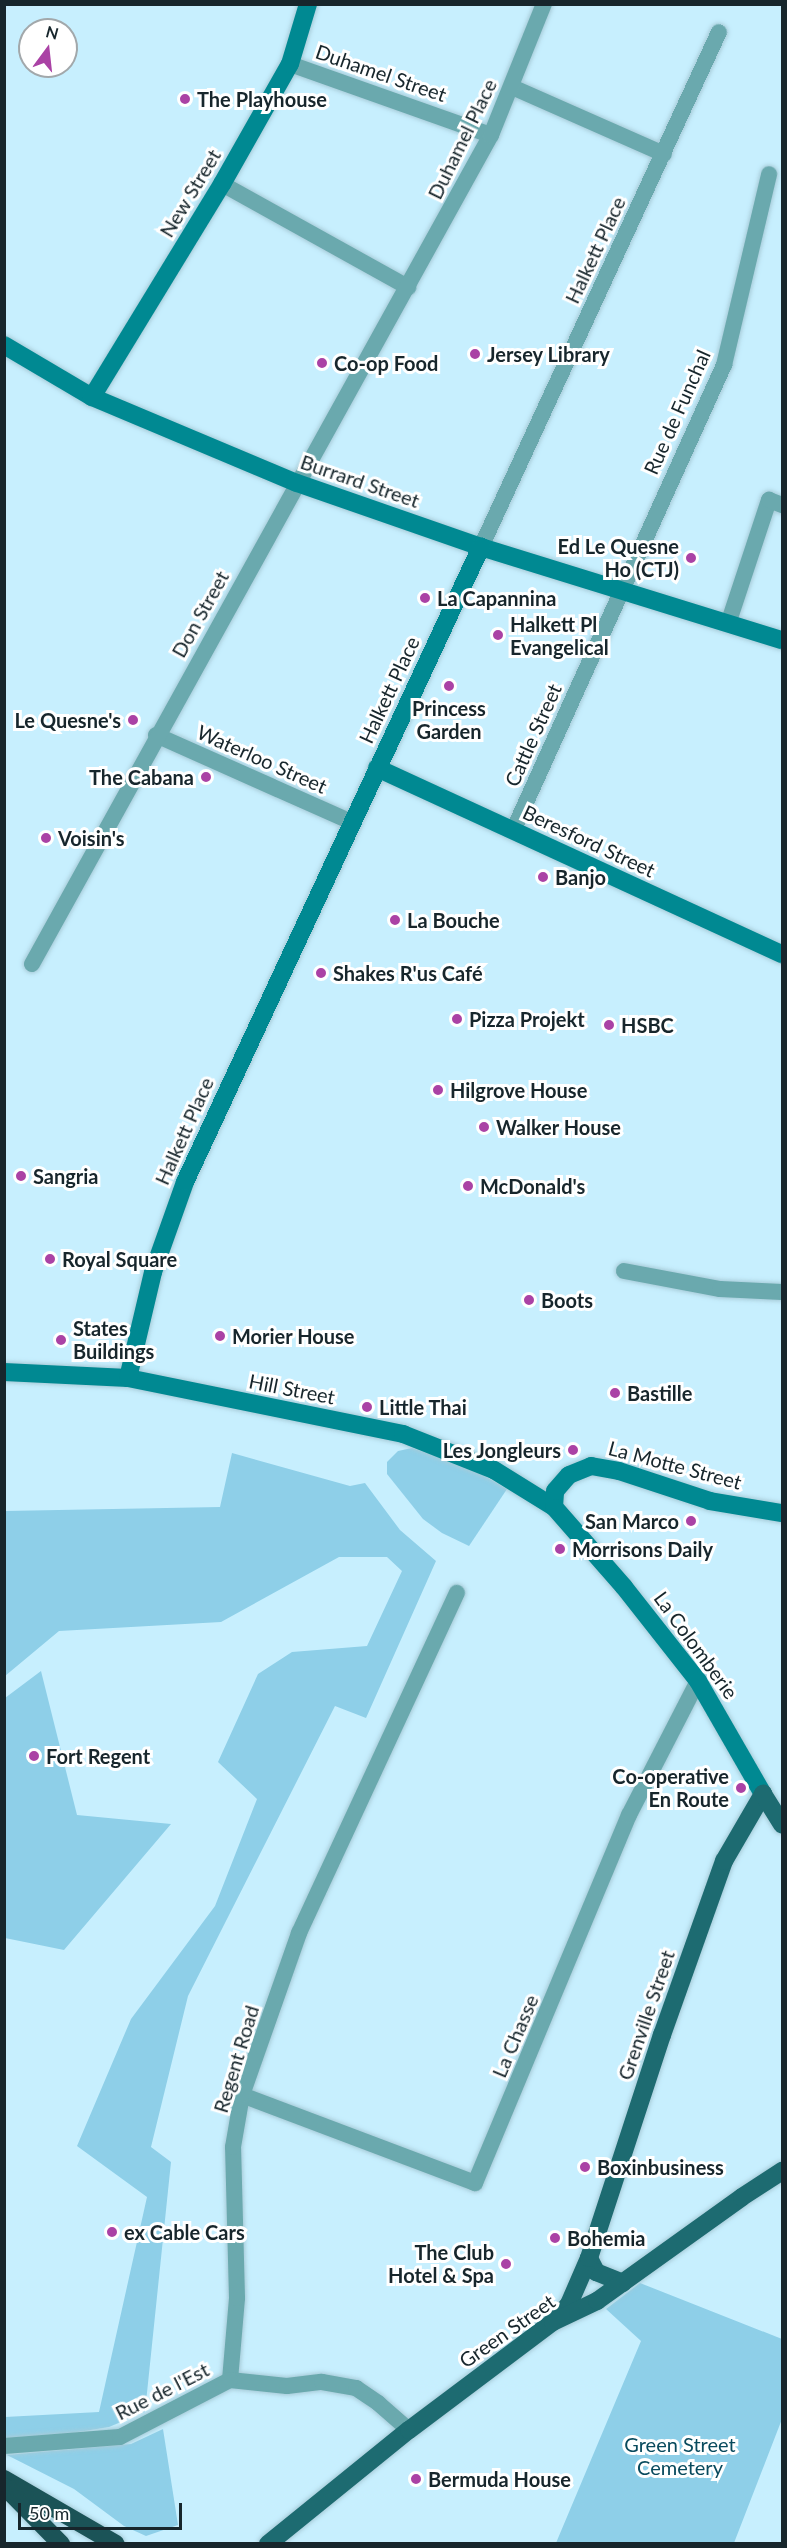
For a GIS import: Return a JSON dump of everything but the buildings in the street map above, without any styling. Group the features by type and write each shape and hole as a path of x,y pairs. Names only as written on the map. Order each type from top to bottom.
{"highway":[{"path":"4,2479 116,2544"},
{"path":"4,2486 61,2544"}],"main road":[{"name":"New Street","path":"92,397 222,184 290,64 308,4"},
{"name":"Burrard Street","path":"4,345 92,397 297,483 481,547 783,640"},
{"name":"Halkett Place","path":"128,1378 153,1272 185,1182 481,547"},
{"name":"Beresford Street","path":"377,768 783,954"},
{"name":"Hill Street","path":"4,1372 128,1378 403,1434 494,1470 554,1507"},
{"name":"La Motte Street","path":"554,1507 555,1491 569,1475 591,1466 619,1471 710,1501 783,1513"},
{"name":"La Colomberie","path":"554,1507 624,1587 698,1681 763,1794 783,1824"},
{"name":"Grenville Street","path":"553,2322 569,2304 589,2258 655,2056 724,1861 763,1794"},
{"name":"Green Street","path":"268,2544 408,2430 553,2322 597,2301 742,2197 783,2171"},
{"path":"589,2258 596,2272 623,2283"}],"street":[{"name":"Duhamel Place","path":"408,287 491,135 544,4"},
{"name":"Halkett Place","path":"481,547 719,32"},
{"name":"Duhamel Street","path":"290,64 491,135"},
{"path":"512,87 664,154"},
{"name":"Rue de Funchal","path":"621,590 724,365 769,174"},
{"path":"222,184 408,287"},
{"name":"Don Street","path":"32,964 156,735 408,287"},
{"path":"728,624 769,500 783,505"},
{"name":"Cattle Street","path":"513,831 621,590"},
{"name":"Waterloo Street","path":"156,735 351,822"},
{"path":"624,1271 720,1290 783,1292"},
{"name":"Regent Road","path":"230,2380 237,2298 233,2147 242,2096 299,1934 457,1593"},
{"name":"La Chasse","path":"242,2096 475,2183 629,1815 698,1681"},
{"path":"230,2380 287,2386 322,2382 356,2388 378,2403 408,2430"},
{"name":"Rue de l'Est","path":"4,2446 120,2437 230,2380"}],"green space":[{"path":"412,1448 469,1467 507,1489 469,1546 442,1533 423,1519 387,1474 387,1462 398,1451"},
{"path":"232,1453 350,1486 365,1483 400,1530 436,1561 366,1718 335,1706 188,1996 151,2147 171,2162 145,2412 109,2427 72,2433 5,2438 5,2417 99,2412 147,2197 77,2146 131,2019 215,1906 257,1799 218,1762 258,1674 292,1652 367,1646 402,1571 387,1557 339,1557 221,1622 59,1631 5,1676 5,1511 220,1507"},
{"name":"Fort Regent","path":"41,1671 77,1815 171,1824 64,1950 5,1938 5,1698"},
{"name":"Green Street Cemetery","path":"640,2283 782,2339 782,2419 734,2543 556,2543 641,2341 606,2309"},
{"path":"163,2429 178,2525 146,2536 124,2526 74,2489 7,2455 131,2444"}],"place":[{"name":"The Playhouse","path":"185,99"},
{"name":"Jersey Library","path":"475,354"},
{"name":"Co-op Food","path":"322,363"},
{"name":"Ed Le Quesne Ho (CTJ)","path":"691,558"},
{"name":"La Capannina","path":"425,598"},
{"name":"Halkett Pl Evangelical","path":"498,635"},
{"name":"Princess Garden","path":"449,686"},
{"name":"Le Quesne's","path":"133,720"},
{"name":"The Cabana","path":"206,777"},
{"name":"Voisin's","path":"46,838"},
{"name":"Banjo","path":"543,877"},
{"name":"La Bouche","path":"395,920"},
{"name":"Shakes R'us Café","path":"321,973"},
{"name":"Pizza Projekt","path":"457,1019"},
{"name":"HSBC","path":"609,1025"},
{"name":"Hilgrove House","path":"438,1090"},
{"name":"Walker House","path":"484,1127"},
{"name":"Sangria","path":"21,1176"},
{"name":"McDonald's","path":"468,1186"},
{"name":"Royal Square","path":"50,1259"},
{"name":"Boots","path":"529,1300"},
{"name":"Morier House","path":"220,1336"},
{"name":"States Buildings","path":"61,1340"},
{"name":"Bastille","path":"615,1393"},
{"name":"Little Thai","path":"367,1407"},
{"name":"Les Jongleurs","path":"573,1450"},
{"name":"San Marco","path":"691,1521"},
{"name":"Morrisons Daily","path":"560,1549"},
{"name":"Fort Regent","path":"34,1756"},
{"name":"Co-operative En Route","path":"741,1788"},
{"name":"Boxinbusiness","path":"585,2167"},
{"name":"ex Cable Cars","path":"112,2232"},
{"name":"Bohemia","path":"555,2238"},
{"name":"The Club Hotel & Spa","path":"506,2264"},
{"name":"Bermuda House","path":"416,2479"}]}
